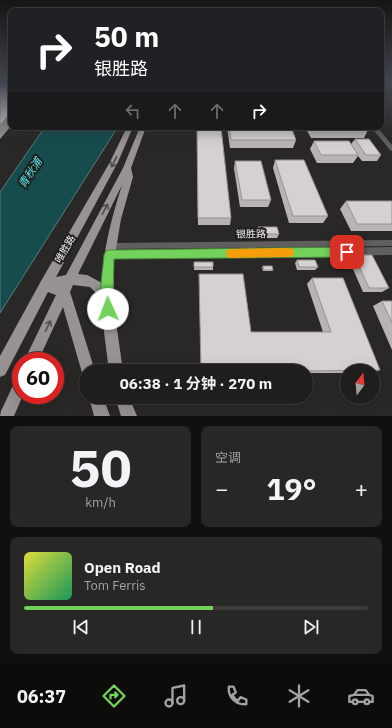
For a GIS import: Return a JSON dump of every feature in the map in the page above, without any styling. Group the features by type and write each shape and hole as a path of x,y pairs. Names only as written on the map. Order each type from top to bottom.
{"main road":[{"name":"唯胜路","path":"0,370 45,284 114,162 129,130"},
{"name":"唯胜路","path":"36,352 70,278 127,168 141,130"},
{"path":"115,364 111,346 107,296 110,251 114,228 129,177 127,168"},
{"path":"45,284 70,278 89,281 100,287 107,296"},
{"path":"45,284 64,292 86,364"},
{"path":"6,416 12,403"},
{"path":"98,404 102,416"},
{"path":"124,404 128,416"}],"street":[{"path":"376,130 392,149"},
{"name":"银胜路","path":"110,251 392,243"},
{"name":"银胜路","path":"110,251 392,251"}],"water":[{"name":"青秋浦","path":"43,130 115,130 0,313 0,192"}],"building":[{"path":"0,102 8,102 8,116 0,125"},
{"path":"197,130 221,130 231,218 198,218"},
{"path":"229,130 292,130 296,140 231,140"},
{"path":"355,139 369,139 381,155 366,155"},
{"path":"314,141 349,141 358,155 321,155"},
{"path":"275,160 304,160 328,216 293,216"},
{"path":"235,161 261,161 271,200 242,200"},
{"path":"346,201 392,201 392,224 357,224"},
{"path":"258,227 277,227 279,234 259,234"},
{"path":"354,255 372,255 389,288 369,288"},
{"path":"297,260 315,260 318,267 299,267"},
{"path":"194,262 213,262 213,267 194,267"},
{"path":"263,266 272,266 273,270 264,270"},
{"path":"199,274 243,274 251,332 331,332 312,278 343,278 378,364 340,364 340,371 313,371 313,364 201,364"},
{"path":"382,301 392,301 392,323"}],"slow traffic":[{"path":"231,253 289,253"}],"route":[{"path":"108,309 107,296 109,255 347,252"}]}
